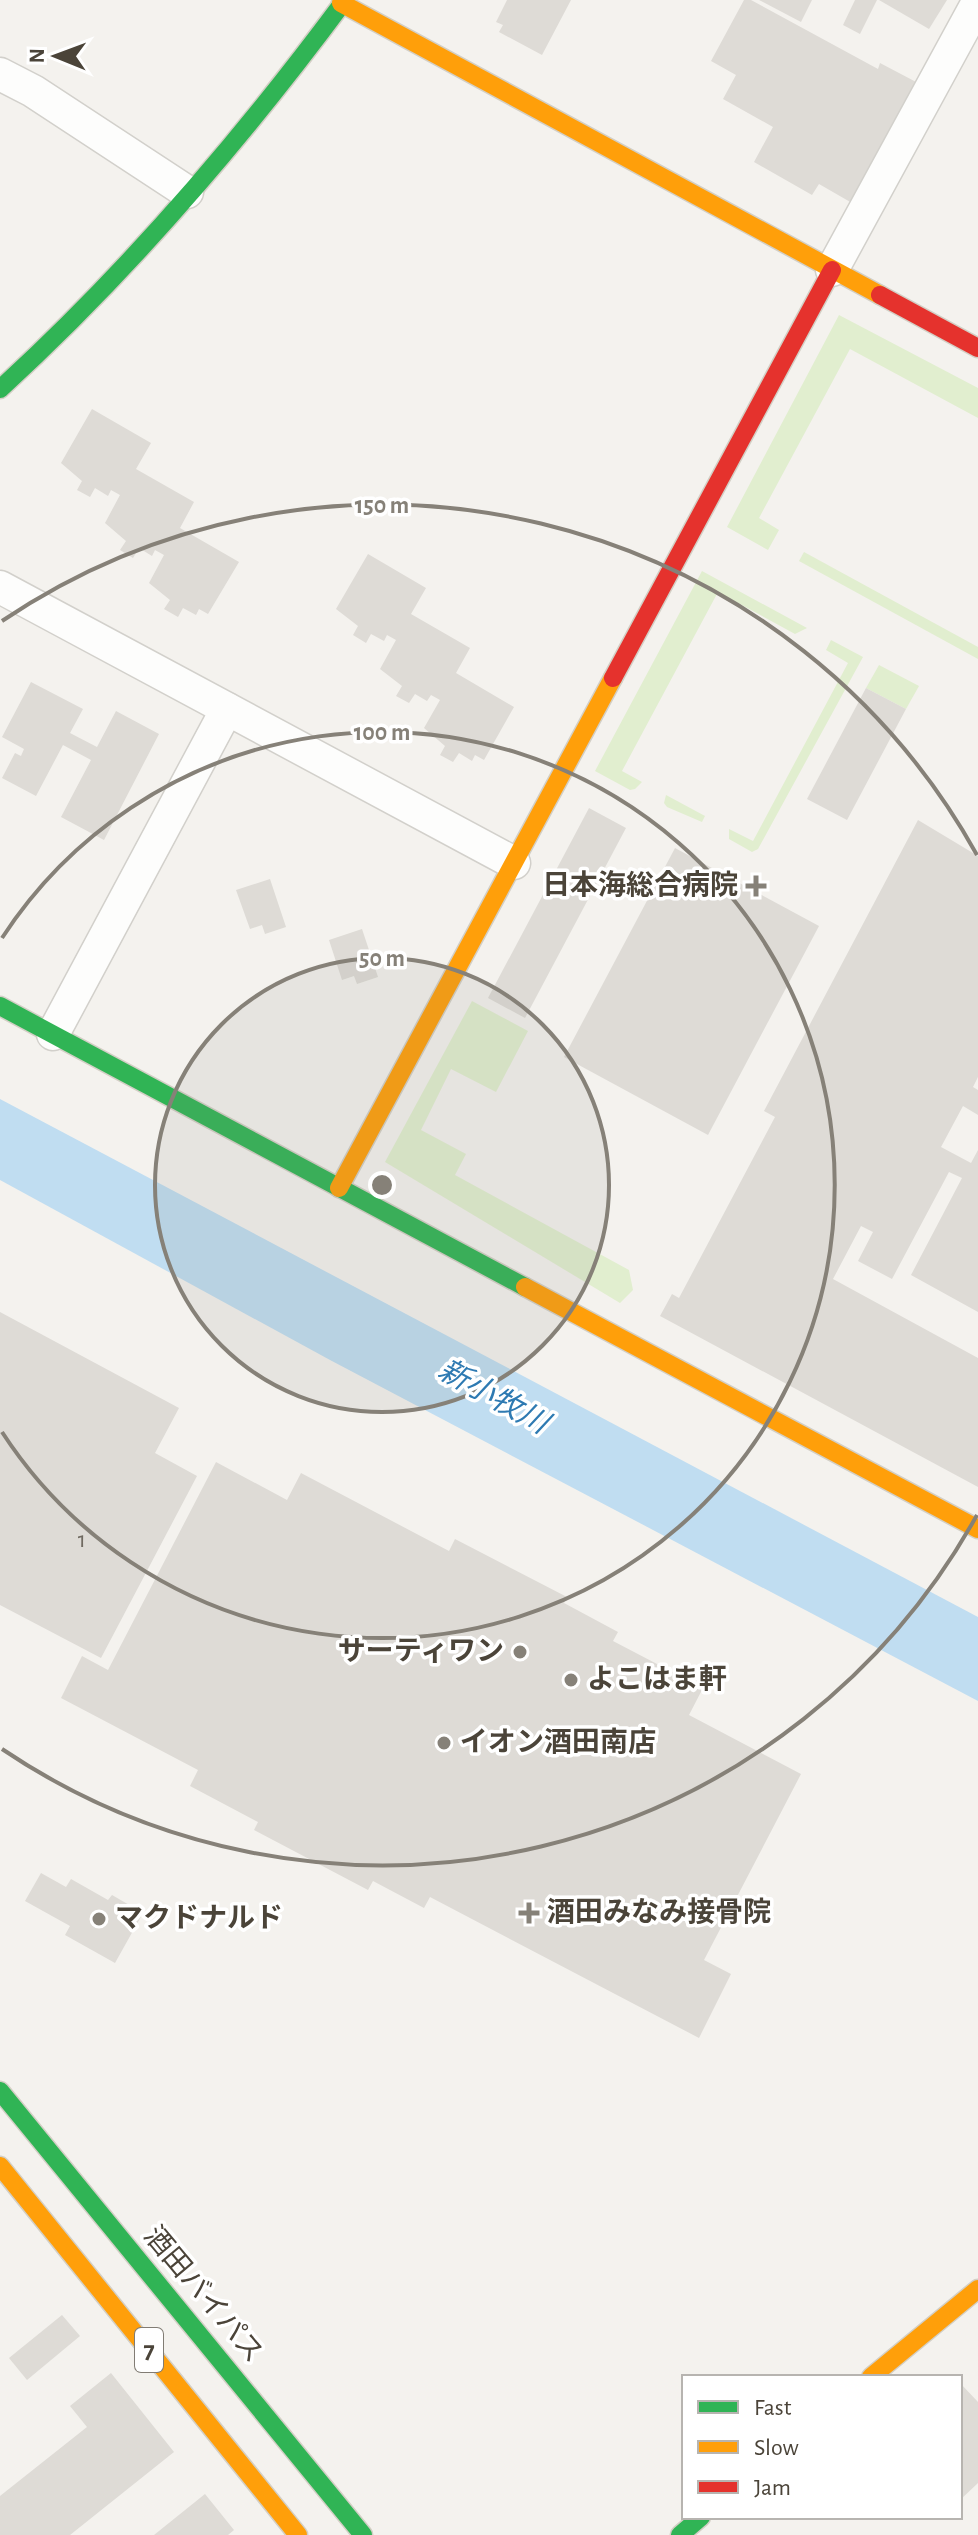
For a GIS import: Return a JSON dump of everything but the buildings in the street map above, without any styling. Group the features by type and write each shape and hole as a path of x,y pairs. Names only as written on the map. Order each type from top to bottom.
{"main road":[{"path":"0,389 70,325 270,101 343,1 978,348"},
{"path":"339,1188 832,270"},
{"path":"0,1006 978,1529"},
{"name":"酒田バイパス","path":"0,2091 363,2535"},
{"name":"7","path":"0,2166 298,2535"},
{"path":"873,2375 978,2289"},
{"path":"680,2535 699,2519"}],"street":[{"path":"832,270 978,2"},
{"path":"0,74 33,91 187,192"},
{"path":"0,587 514,863"},
{"path":"53,1034 227,709"}],"green space":[{"path":"839,315 978,388 978,418 850,349 759,518 779,530 768,550 727,527"},
{"path":"804,552 978,647 978,659 799,561"},
{"path":"702,571 807,628 795,634 718,592 622,771 642,782 630,790 595,771"},
{"path":"831,640 863,657 758,849 752,852 729,839 729,829 753,841 848,663 826,650"},
{"path":"879,665 919,686 906,709 866,688"},
{"path":"666,795 705,816 702,822 667,807 664,803"},
{"path":"472,1001 528,1031 496,1092 451,1069 421,1130 466,1154 455,1175 629,1270 633,1290 620,1303 385,1162"}],"water":[{"name":"新小牧川","path":"0,1099 978,1617 978,1701 330,1360 0,1180"}],"traffic: fast":[{"path":"0,389 93,298 182,203 266,103 345,0"},
{"path":"0,1006 525,1287"},
{"path":"0,2091 363,2535"},
{"path":"680,2535 699,2519"}],"traffic: slow":[{"path":"341,3 880,295"},
{"path":"339,1188 613,678"},
{"path":"525,1287 978,1529"},
{"path":"0,2166 298,2535"},
{"path":"873,2375 978,2289"}],"traffic: jam":[{"path":"613,678 832,270"},
{"path":"880,295 978,348"}],"place":[{"name":"日本海総合病院","path":"756,886"},
{"name":"サーティワン","path":"520,1652"},
{"name":"よこはま軒","path":"571,1680"},
{"name":"イオン酒田南店","path":"444,1743"},
{"name":"酒田みなみ接骨院","path":"529,1913"},
{"name":"マクドナルド","path":"99,1919"}]}
